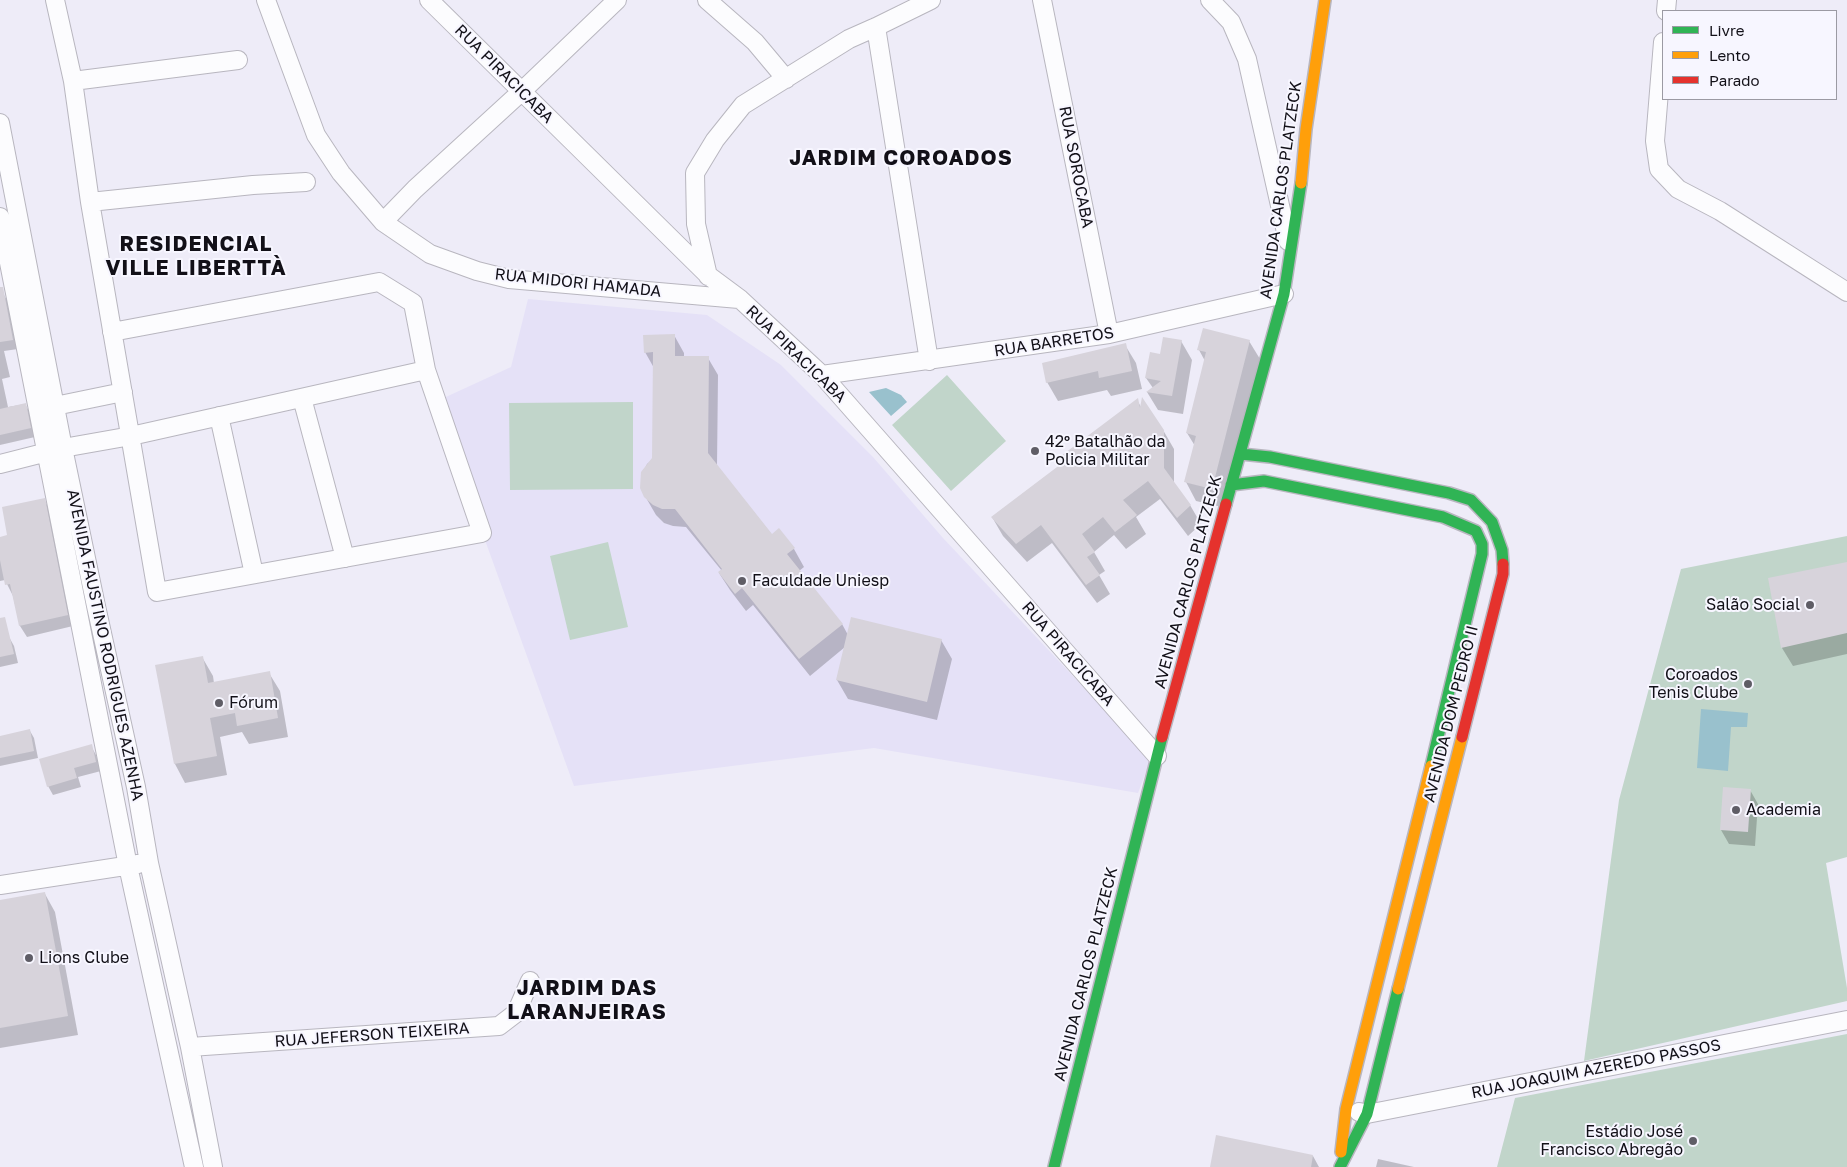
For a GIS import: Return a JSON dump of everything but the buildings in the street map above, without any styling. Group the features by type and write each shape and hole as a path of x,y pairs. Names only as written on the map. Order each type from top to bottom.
{"main road":[{"name":"AVENIDA CARLOS PLATZECK","path":"1054,1167 1157,756 1231,485 1242,454 1284,294 1325,0"},
{"name":"AVENIDA DOM PEDRO II","path":"1242,454 1270,457 1412,485 1471,500 1492,522 1502,550 1503,574 1367,1114 1340,1167"},
{"name":"AVENIDA DOM PEDRO II","path":"1231,485 1264,481 1443,517 1476,531 1482,544 1482,554 1472,600 1346,1108 1340,1167"}],"street":[{"path":"55,0 73,81 90,202 112,332 158,592 482,533 426,370 413,303 379,282 112,332"},
{"name":"RUA MIDORI HAMADA","path":"266,0 316,134 341,173 384,222 430,254 477,271 509,279 740,300"},
{"name":"RUA PIRACICABA","path":"429,0 708,276 740,300 822,375 1157,756"},
{"path":"384,222 415,189 522,92 617,0"},
{"path":"707,0 755,42 786,79"},
{"path":"708,276 696,224 695,173 715,140 743,105 849,38 931,0"},
{"name":"RUA SOROCABA","path":"1042,0 1109,334"},
{"path":"1210,0 1232,22 1247,60 1290,252"},
{"path":"876,27 929,361"},
{"path":"1662,54 1655,141 1659,169 1678,189 1720,211 1847,292"},
{"path":"73,81 238,60"},
{"name":"AVENIDA FAUSTINO RODRIGUES AZENHA","path":"0,123 55,406 55,450 88,661 128,866 194,1167"},
{"path":"90,202 253,184 306,182"},
{"name":"AVENIDA FAUSTINO RODRIGUES AZENHA","path":"0,217 107,658 136,787 149,863 190,1047 213,1167"},
{"path":"4,238 22,235"},
{"name":"RUA BARRETOS","path":"822,375 1109,334 1284,294"},
{"path":"0,464 55,450 131,436 426,370"},
{"path":"55,406 123,392"},
{"path":"302,398 344,558"},
{"path":"219,416 254,574"},
{"path":"88,661 107,658"},
{"path":"0,885 149,863"},
{"name":"RUA JEFERSON TEIXEIRA","path":"190,1047 499,1026 516,1013 530,981"},
{"name":"RUA JOAQUIM AZEREDO PASSOS","path":"1346,1108 1367,1114 1847,1020"}],"shaded area":[{"name":"Faculdade Uniesp","path":"528,299 707,315 781,365 873,457 943,538 1151,759 1138,793 874,748 574,786 435,402 511,367"}],"green space":[{"path":"947,375 1006,441 951,491 892,425"},
{"path":"633,402 633,489 510,490 509,403"},
{"name":"Coroados Tenis Clube","path":"1847,536 1847,857 1826,863 1847,988 1847,1001 1584,1061 1619,800 1681,569"},
{"path":"608,542 628,627 570,640 550,556"},
{"path":"1847,1034 1847,1167 1497,1167 1515,1098"}],"water":[{"path":"886,388 901,395 907,402 891,416 869,392"},
{"path":"1701,709 1748,713 1747,727 1731,727 1728,771 1697,768"}],"traffic: fast":[{"path":"1226,504 1284,294 1301,183"},
{"path":"1241,454 1270,457 1449,493 1471,500 1492,522 1502,550 1503,564"},
{"path":"1231,485 1264,481 1443,517 1476,531 1482,544 1482,554 1431,766"},
{"path":"1054,1167 1162,737"},
{"path":"1340,1167 1367,1114 1398,989"}],"traffic: slow":[{"path":"1301,183 1306,129 1325,0"},
{"path":"1398,989 1462,737"},
{"path":"1341,1152 1346,1109 1431,766"}],"traffic: jam":[{"path":"1162,737 1226,504"},
{"path":"1462,737 1503,574 1503,564"}],"place":[{"name":"42º Batalhão da Policia Militar","path":"1035,451"},
{"name":"Faculdade Uniesp","path":"742,581"},
{"name":"Salão Social","path":"1810,605"},
{"name":"Coroados Tenis Clube","path":"1748,684"},
{"name":"Fórum","path":"219,703"},
{"name":"Academia","path":"1736,810"},
{"name":"Lions Clube","path":"29,958"},
{"name":"Estádio José Francisco Abregão","path":"1693,1141"}],"district":[{"name":"JARDIM COROADOS","path":"901,158"},
{"name":"RESIDENCIAL VILLE LIBERTTÀ","path":"196,256"},
{"name":"JARDIM DAS LARANJEIRAS","path":"587,1000"}]}
